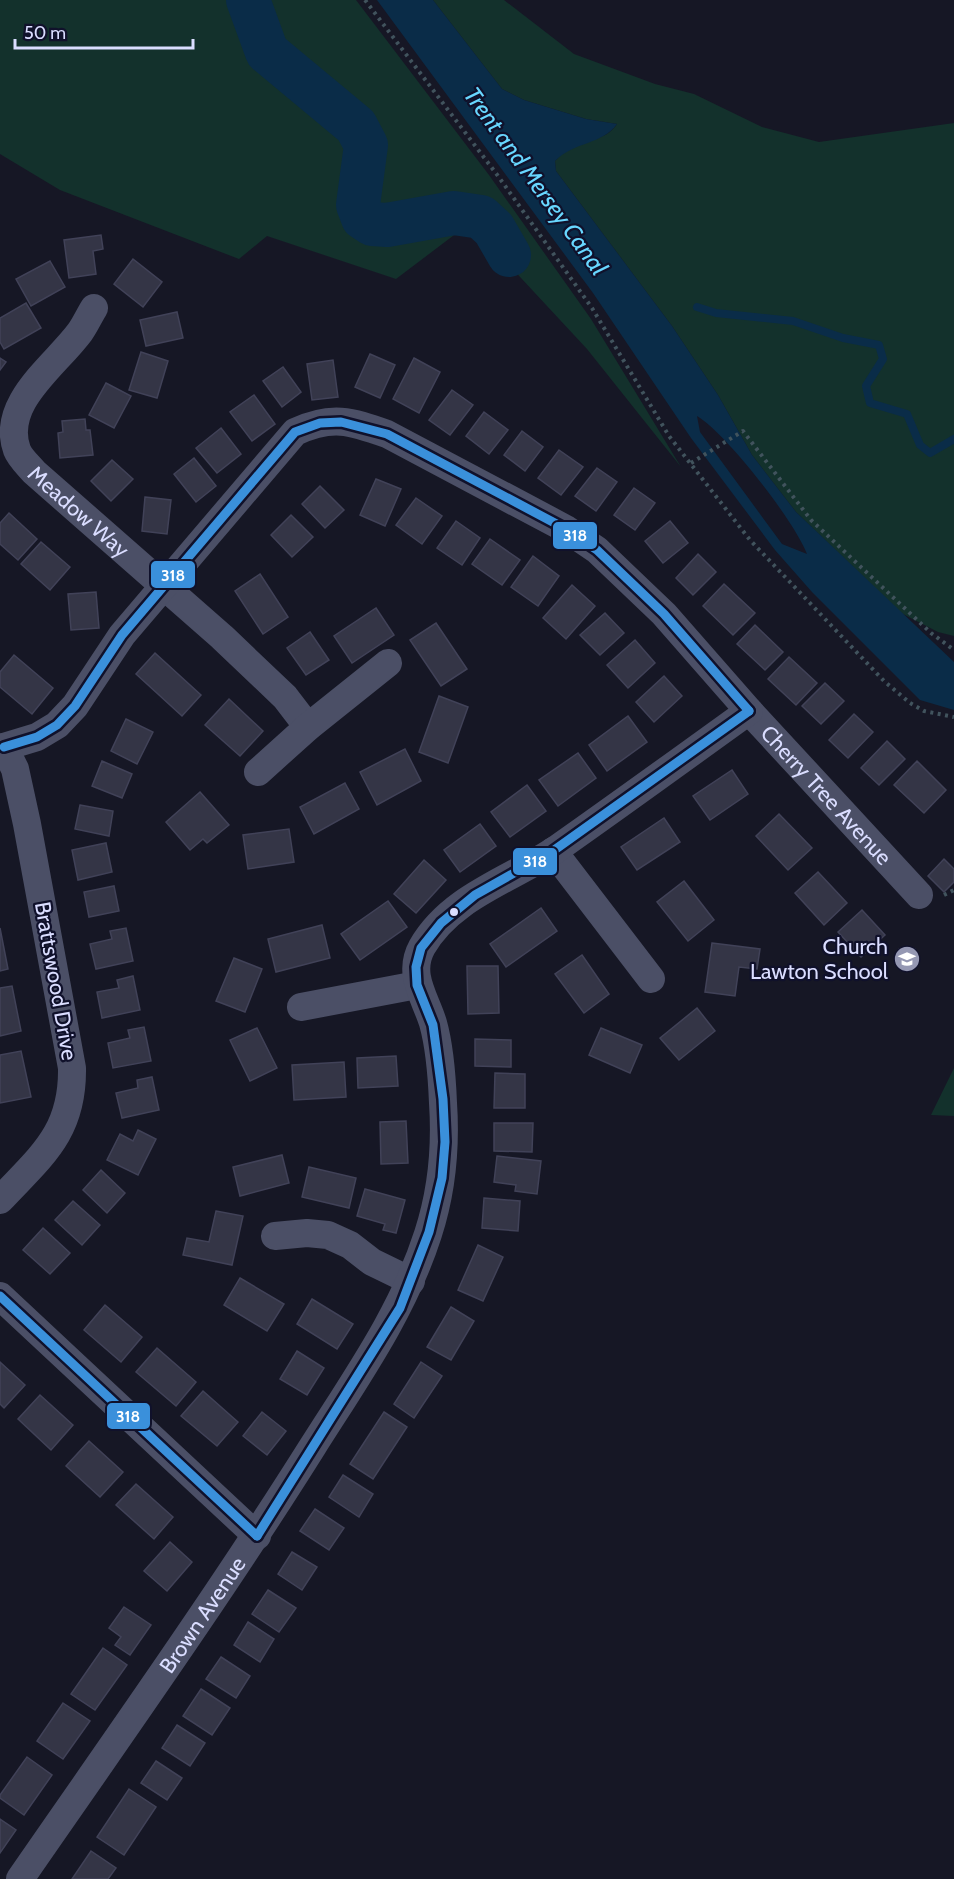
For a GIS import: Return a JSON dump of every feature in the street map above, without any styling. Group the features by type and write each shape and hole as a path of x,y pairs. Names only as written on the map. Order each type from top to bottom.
{"street":[{"name":"Meadow Way","path":"94,308 80,332 26,396 17,414 14,433 17,452 34,472 285,697 308,727"},
{"name":"Cherry Tree Avenue","path":"2,747 37,738 57,726 75,706 122,635 295,432 315,423 335,420 357,423 387,434 566,529 597,550 664,614 749,711 919,895"},
{"path":"258,772 308,727 388,663"},
{"name":"Brown Avenue","path":"20,1879 257,1536 400,1308 429,1232 442,1178 445,1142 443,1099 433,1025 417,985 416,967 421,948 441,923 475,895 553,851 749,711"},
{"name":"Brattswood Drive","path":"0,1200 62,1128 73,1091 72,1068 27,824 15,769 2,747"},
{"path":"553,851 651,979"},
{"path":"301,1007 417,985"},
{"path":"274,1236 307,1233 328,1235 411,1281"},
{"path":"0,1296 257,1536"}],"path":[{"path":"365,0 498,176 592,308 669,436 750,540 884,681 917,707 954,717"},
{"path":"691,464 742,431 811,520 931,633 954,650"}],"green space":[{"path":"0,0 356,0 489,175 591,319 681,467 587,349 470,223 396,279 267,236 239,259 60,190 0,154"},
{"path":"433,0 504,0 574,54 655,84 694,94 762,127 819,142 954,123 954,636 938,632 901,613 796,512 752,455 718,395 672,326 556,171 555,161 565,150 606,134 617,124 586,119 524,100 502,89"},
{"path":"954,1068 954,1116 931,1115"}],"water":[{"name":"Trent and Mersey Canal","path":"377,0 433,0 502,89 524,100 586,119 617,124 604,136 571,150 555,161 556,171 672,326 718,395 752,455 796,512 954,662 954,710 920,700 812,592 775,550 691,438 593,293","holes":["697,416 710,425 775,501 807,554 782,544 700,432"]}],"building":[{"path":"101,235 103,249 93,251 96,274 69,278 64,240"},
{"path":"133,259 162,282 143,307 114,284"},
{"path":"50,261 65,287 31,306 16,279"},
{"path":"26,303 41,328 4,349 0,342 0,318"},
{"path":"177,312 183,338 146,346 140,320"},
{"path":"141,352 168,361 157,398 129,390"},
{"path":"370,354 395,365 380,398 355,387"},
{"path":"0,358 6,362 0,370"},
{"path":"414,358 440,372 419,413 393,399"},
{"path":"333,360 338,397 312,400 307,364"},
{"path":"283,367 301,392 282,407 263,381"},
{"path":"106,383 131,396 114,428 89,415"},
{"path":"452,390 473,405 450,435 429,420"},
{"path":"254,395 275,424 252,441 230,412"},
{"path":"484,412 508,430 489,454 466,436"},
{"path":"85,419 86,430 90,430 93,455 60,458 58,433 63,432 62,421"},
{"path":"221,428 241,454 217,473 196,448"},
{"path":"522,431 543,447 525,471 504,455"},
{"path":"559,450 583,467 561,495 538,478"},
{"path":"194,458 216,486 196,502 174,474"},
{"path":"112,460 133,479 111,501 91,481"},
{"path":"597,468 617,482 596,511 575,496"},
{"path":"376,479 401,489 385,526 360,515"},
{"path":"320,486 344,510 325,528 302,504"},
{"path":"634,488 655,503 635,530 614,515"},
{"path":"145,497 171,500 167,534 142,531"},
{"path":"416,498 442,516 422,544 396,525"},
{"path":"9,513 37,539 18,560 0,544 0,523"},
{"path":"291,515 313,537 292,557 271,535"},
{"path":"456,521 480,538 462,565 437,548"},
{"path":"670,521 688,543 663,563 645,541"},
{"path":"490,539 520,560 502,585 472,564"},
{"path":"41,542 70,567 50,590 21,564"},
{"path":"698,554 716,572 693,595 676,578"},
{"path":"533,556 559,576 538,606 511,587"},
{"path":"260,574 288,617 263,634 235,591"},
{"path":"724,584 755,613 733,635 703,606"},
{"path":"572,585 595,606 566,639 543,618"},
{"path":"96,592 99,628 71,630 68,594"},
{"path":"376,608 394,635 352,663 334,636"},
{"path":"605,613 624,633 600,655 580,635"},
{"path":"436,623 467,669 441,686 410,640"},
{"path":"755,625 783,652 765,670 737,644"},
{"path":"310,632 329,660 306,675 287,648"},
{"path":"635,640 655,663 628,688 607,665"},
{"path":"155,653 201,695 182,716 136,674"},
{"path":"14,655 53,688 32,714 0,687 0,672"},
{"path":"789,657 817,683 796,705 768,679"},
{"path":"664,676 682,696 654,722 636,702"},
{"path":"825,683 844,701 821,724 802,706"},
{"path":"439,696 468,707 448,763 419,752"},
{"path":"229,699 263,731 240,756 205,725"},
{"path":"854,714 873,732 848,758 829,740"},
{"path":"628,716 647,742 607,771 589,745"},
{"path":"126,719 153,732 137,764 111,751"},
{"path":"887,741 905,759 879,785 861,768"},
{"path":"405,749 421,781 377,805 360,772"},
{"path":"578,753 596,778 558,806 539,780"},
{"path":"102,761 132,774 122,798 92,786"},
{"path":"917,761 946,790 924,813 894,785"},
{"path":"732,770 748,794 710,820 693,796"},
{"path":"345,783 359,809 314,834 300,807"},
{"path":"527,785 546,811 510,837 491,812"},
{"path":"200,792 229,825 207,843 203,839 190,850 166,822"},
{"path":"80,805 113,811 109,836 75,829"},
{"path":"779,814 812,848 788,870 756,836"},
{"path":"664,818 680,842 637,870 621,847"},
{"path":"480,824 496,846 460,872 444,850"},
{"path":"289,829 294,862 248,869 243,835"},
{"path":"106,843 112,872 78,880 72,850"},
{"path":"944,859 954,869 954,882 944,892 928,876"},
{"path":"424,860 446,880 416,913 394,894"},
{"path":"818,872 847,903 824,925 795,893"},
{"path":"684,881 714,920 688,941 657,902"},
{"path":"114,886 119,911 89,917 84,892"},
{"path":"388,901 407,927 360,960 341,934"},
{"path":"541,908 557,931 506,967 490,944"},
{"path":"862,910 885,935 861,957 838,932"},
{"path":"322,925 330,958 276,972 268,939"},
{"path":"0,928 8,969 0,971"},
{"path":"126,928 133,961 96,969 90,944 112,939 110,931"},
{"path":"712,943 760,949 757,969 739,967 735,996 705,992"},
{"path":"582,955 609,994 584,1013 555,974"},
{"path":"234,958 262,969 245,1012 216,1001"},
{"path":"467,966 498,966 499,1013 468,1014"},
{"path":"133,976 140,1010 102,1018 97,992 119,988 117,980"},
{"path":"12,986 21,1031 0,1036 0,988"},
{"path":"697,1008 715,1031 679,1060 660,1038"},
{"path":"144,1027 151,1061 113,1068 108,1043 130,1038 128,1030"},
{"path":"257,1028 277,1068 250,1081 230,1040"},
{"path":"601,1028 642,1045 630,1073 589,1055"},
{"path":"475,1039 511,1040 511,1067 475,1066"},
{"path":"21,1051 31,1097 0,1103 0,1055"},
{"path":"396,1056 398,1086 358,1088 357,1058"},
{"path":"344,1062 346,1097 294,1100 292,1065"},
{"path":"495,1073 525,1074 525,1108 494,1108"},
{"path":"152,1077 159,1110 122,1118 116,1093 138,1088 137,1080"},
{"path":"406,1121 408,1163 381,1164 380,1122"},
{"path":"494,1123 533,1123 532,1152 494,1151"},
{"path":"138,1130 156,1139 138,1175 107,1160 120,1134 133,1141"},
{"path":"282,1155 289,1183 240,1196 233,1167"},
{"path":"497,1156 541,1161 537,1194 515,1191 516,1185 494,1182"},
{"path":"309,1167 356,1178 349,1208 302,1197"},
{"path":"101,1170 125,1193 107,1213 83,1190"},
{"path":"365,1189 405,1200 396,1233 383,1230 385,1224 357,1216"},
{"path":"484,1198 520,1201 518,1231 482,1228"},
{"path":"73,1201 100,1225 82,1245 55,1220"},
{"path":"216,1211 243,1216 232,1265 183,1255 187,1238 209,1242"},
{"path":"43,1228 70,1253 50,1274 23,1250"},
{"path":"478,1245 503,1257 483,1301 458,1290"},
{"path":"240,1278 284,1304 267,1331 224,1305"},
{"path":"312,1299 353,1324 337,1349 297,1324"},
{"path":"105,1305 142,1337 121,1362 84,1330"},
{"path":"451,1307 474,1321 451,1360 427,1347"},
{"path":"157,1348 196,1382 176,1406 136,1372"},
{"path":"297,1351 324,1368 307,1395 280,1379"},
{"path":"0,1362 25,1385 4,1408 0,1404"},
{"path":"421,1362 442,1376 414,1418 394,1404"},
{"path":"203,1391 238,1422 217,1446 181,1416"},
{"path":"40,1395 73,1425 51,1450 18,1419"},
{"path":"262,1412 286,1431 267,1455 243,1436"},
{"path":"384,1412 407,1427 373,1479 350,1464"},
{"path":"89,1441 123,1472 100,1497 66,1466"},
{"path":"343,1475 373,1494 359,1517 329,1497"},
{"path":"136,1484 173,1517 154,1539 116,1505"},
{"path":"315,1509 344,1528 329,1550 300,1531"},
{"path":"170,1542 192,1562 167,1591 144,1571"},
{"path":"292,1552 317,1567 302,1590 278,1574"},
{"path":"268,1590 296,1608 279,1632 252,1614"},
{"path":"124,1607 151,1625 130,1655 115,1645 121,1637 109,1628"},
{"path":"248,1622 274,1639 260,1662 234,1645"},
{"path":"103,1648 127,1665 95,1710 71,1694"},
{"path":"221,1657 250,1676 236,1698 206,1679"},
{"path":"201,1689 230,1708 212,1735 183,1716"},
{"path":"63,1703 90,1721 63,1759 37,1741"},
{"path":"177,1725 205,1743 190,1766 162,1748"},
{"path":"27,1757 52,1775 24,1815 0,1798 0,1795"},
{"path":"156,1761 182,1778 167,1800 141,1783"},
{"path":"129,1789 156,1807 124,1855 97,1837"},
{"path":"0,1819 16,1830 0,1853"},
{"path":"91,1851 116,1868 108,1879 72,1879"}],"waterway":[{"path":"248,0 267,52 356,126 366,145 358,205 363,218 372,224 387,225 454,213 481,217 494,229 509,255"},
{"path":"697,307 716,313 793,321 843,338 879,345 883,359 866,386 870,403 907,414 920,445 930,453 954,439"}],"transit line":[{"name":"318","path":"4,747 37,737 57,725 75,706 122,635 295,432 320,423 341,422 387,434 566,529 597,550 664,614 749,711"},
{"name":"318","path":"257,1536 400,1308 429,1232 442,1178 445,1142 443,1099 433,1025 417,985 416,967 421,948 441,923 475,895 553,851 749,711"},
{"name":"318","path":"0,1296 257,1536"}],"place":[{"name":"Church Lawton School","path":"907,959"}]}
